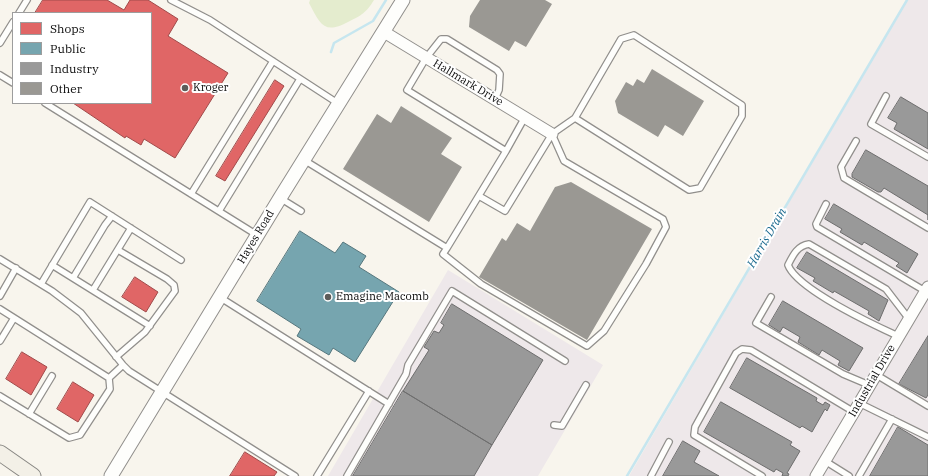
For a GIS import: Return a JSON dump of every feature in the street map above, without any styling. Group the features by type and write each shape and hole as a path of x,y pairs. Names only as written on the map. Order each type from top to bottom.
{"main road":[{"path":"0,453 33,476"}],"street":[{"name":"Hayes Road","path":"111,476 221,298 257,235 403,0"},
{"name":"Hallmark Drive","path":"384,32 552,134"},
{"name":"Industrial Drive","path":"816,476 875,374 927,289"}],"lane":[{"path":"20,12 27,0"},
{"path":"171,0 210,20 339,104"},
{"path":"0,43 12,24"},
{"path":"478,196 505,211 552,134 575,118 621,40 634,34 742,105 742,116 700,188 689,190 575,118"},
{"path":"495,99 499,90 500,74 497,70 447,39 441,39 426,58 407,90 506,151"},
{"path":"191,194 273,61"},
{"path":"0,75 12,82"},
{"path":"218,211 300,79"},
{"path":"886,96 871,124 928,157"},
{"path":"47,104 257,235"},
{"path":"525,117 443,254 481,284 587,346 604,331 646,264 666,227 663,219 655,213 564,161 552,134"},
{"path":"856,141 840,167 844,178 928,228"},
{"path":"304,160 447,248"},
{"path":"280,198 301,211"},
{"path":"41,284 90,202 181,260"},
{"path":"826,204 816,224 817,227 927,289"},
{"path":"73,278 112,216"},
{"path":"93,290 131,228"},
{"path":"898,336 874,325 802,282 791,272 788,265 791,258 799,247 809,244 886,289 909,318"},
{"path":"116,357 145,332 175,291 174,285 167,279 118,250"},
{"path":"0,259 41,284 81,313 123,365 289,474 295,476"},
{"path":"52,265 150,326"},
{"path":"0,296 2,289 16,268"},
{"path":"347,476 406,374 408,365 452,291 565,361"},
{"path":"771,297 756,323 842,374 869,385"},
{"path":"221,298 389,404"},
{"path":"0,309 109,378"},
{"path":"0,341 14,318"},
{"path":"762,476 694,435 695,427 736,353 742,349 751,350 856,407 892,419 928,437"},
{"path":"109,378 123,365"},
{"path":"875,374 928,406"},
{"path":"29,414 52,376"},
{"path":"0,396 69,438 80,436 110,389 109,378"},
{"path":"554,425 562,426 586,385"},
{"path":"317,476 369,391"},
{"path":"859,476 892,419"},
{"path":"651,476 669,442"},
{"path":"825,461 848,476"}],"shaded area":[{"path":"907,0 928,0 928,476 629,476"},
{"path":"448,270 603,365 538,476 328,476"}],"green space":[{"path":"310,0 374,0 366,11 353,20 340,26 328,27 320,22 316,17 309,3"}],"building: Shops":[{"name":"Kroger","path":"43,0 107,0 124,10 130,0 148,0 178,19 168,36 228,73 175,158 144,139 141,145 126,136 125,138 74,104 152,104 152,12 36,12"},
{"path":"275,80 284,86 225,181 216,176"},
{"path":"135,277 158,292 146,312 122,297"},
{"path":"22,352 47,367 31,395 6,379"},
{"path":"73,382 94,395 78,422 57,409"},
{"path":"245,452 277,472 274,476 230,476"}],"building: Public":[{"name":"Emagine Macomb","path":"300,231 335,253 343,242 366,256 359,267 399,292 355,362 333,348 329,355 297,336 301,329 257,301"}],"building: Industry":[{"path":"901,97 928,113 928,149 894,129 897,123 888,118"},
{"path":"866,150 928,186 928,215 884,188 881,192 878,192 852,177 852,174"},
{"path":"834,204 918,254 907,273 896,266 899,263 864,242 862,245 840,232 842,229 825,219"},
{"path":"807,252 888,300 879,321 868,314 869,311 834,291 833,293 813,281 815,278 797,268"},
{"path":"783,301 863,348 849,371 838,365 840,361 822,350 819,355 798,342 800,337 783,327 780,332 769,325"},
{"path":"452,304 543,360 492,445 403,391 429,350 424,347 434,331 439,333 444,325 441,323"},
{"path":"928,336 928,395 926,398 899,384"},
{"path":"747,358 817,398 816,401 823,405 825,402 830,405 827,411 825,409 812,432 802,426 800,428 730,388"},
{"path":"403,391 492,445 474,476 353,476"},
{"path":"721,402 792,442 790,445 800,451 787,473 789,474 788,476 782,476 783,473 776,469 774,472 704,432"},
{"path":"898,427 928,445 928,476 870,476"},
{"path":"683,441 700,451 694,462 719,476 663,476"}],"building: Other":[{"path":"480,0 545,0 552,4 526,47 515,41 509,51 469,27 470,16"},
{"path":"652,69 704,101 683,136 665,125 658,137 618,113 615,101 626,82 633,86 637,79 644,83"},
{"path":"401,106 452,138 441,154 462,167 429,222 343,169 377,114 391,123"},
{"path":"571,182 652,229 587,340 479,277 502,238 506,241 517,223 530,231 555,187"}],"waterway":[{"path":"331,52 334,43 373,21 386,0"},
{"name":"Harris Drain","path":"627,476 907,0"}],"place":[{"name":"Kroger","path":"185,88"},
{"name":"Emagine Macomb","path":"328,297"}]}
